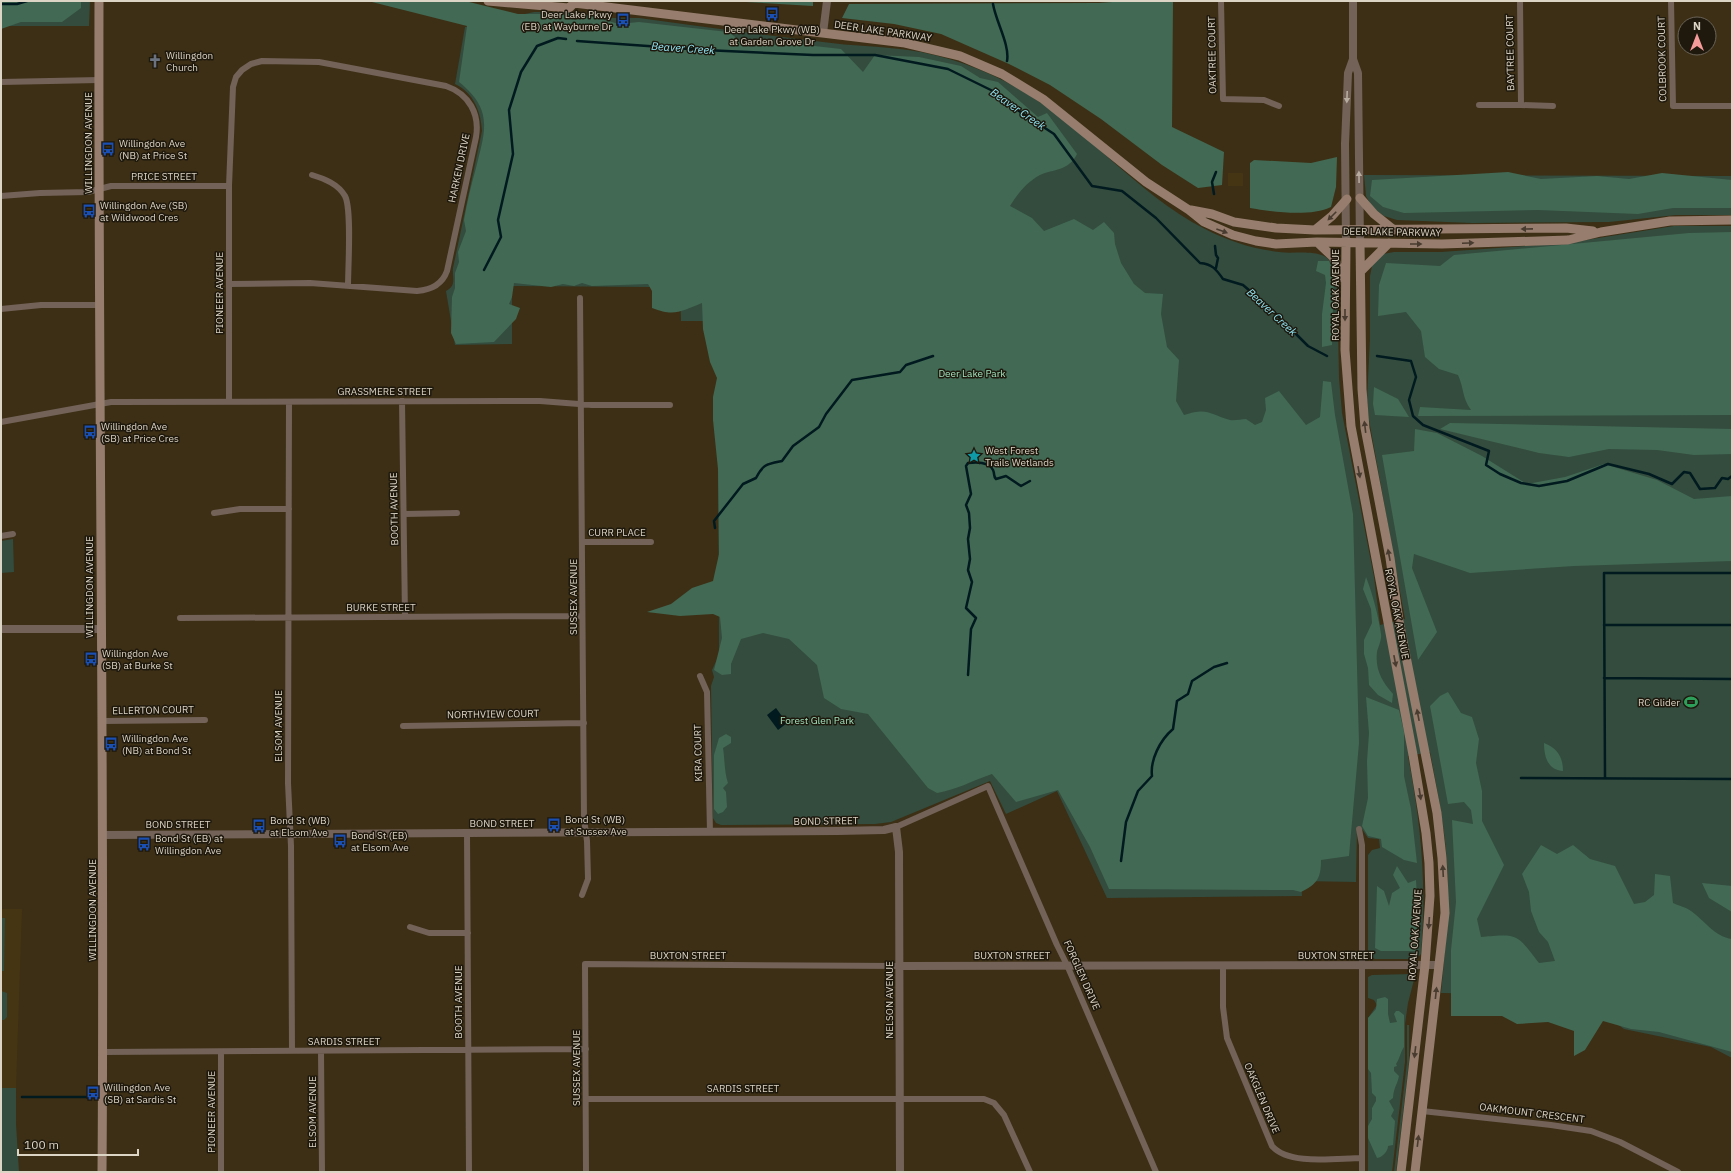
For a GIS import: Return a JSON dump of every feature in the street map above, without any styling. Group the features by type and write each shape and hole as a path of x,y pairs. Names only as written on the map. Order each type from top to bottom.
{"main road":[{"name":"WILLINGDON AVENUE","path":"99,1 99,404 103,835 102,1172"},
{"name":"DEER LAKE PARKWAY","path":"488,1 557,4 571,3 905,43 932,48 960,56 1002,74 1043,99 1146,182 1189,210 1204,222 1244,238 1276,244 1317,242 1442,244 1568,240 1601,232 1670,221 1732,220"},
{"path":"1360,198 1374,214 1394,230"},
{"path":"1315,230 1332,216 1347,199"},
{"name":"DEER LAKE PARKWAY","path":"1189,210 1212,214 1234,222 1276,228 1315,230 1566,228 1601,232"},
{"path":"1317,242 1333,257 1345,280"},
{"name":"ROYAL OAK AVENUE","path":"1346,242 1345,350 1351,426 1413,755 1426,833 1429,863 1429,920 1425,965 1401,1172"},
{"name":"ROYAL OAK AVENUE","path":"1360,243 1362,389 1365,428 1399,621 1437,812 1442,858 1445,913 1415,1172"},
{"path":"1361,271 1389,243"}],"street":[{"path":"823,33 827,1"},
{"name":"OAKTREE COURT","path":"1221,1 1223,99 1264,100 1279,106"},
{"name":"ROYAL OAK AVENUE","path":"1353,1 1353,59 1358,73 1360,243"},
{"name":"BAYTREE COURT","path":"1520,1 1521,105"},
{"name":"COLBROOK COURT","path":"1671,1 1673,106 1732,106"},
{"name":"ROYAL OAK AVENUE","path":"1346,242 1347,199 1345,144 1348,73 1353,59"},
{"name":"HARKEN DRIVE","path":"229,186 234,82 239,73 251,64 262,61 309,61 330,63 446,86 462,93 474,111 477,132 443,279 437,285 423,291 310,283 229,284"},
{"path":"1,82 99,80"},
{"name":"BAYTREE COURT","path":"1479,106 1553,106"},
{"path":"312,175 327,180 340,190 348,202 348,286"},
{"name":"PRICE STREET","path":"1,196 88,192 110,186 229,186"},
{"name":"PIONEER AVENUE","path":"229,186 229,401"},
{"name":"SUSSEX AVENUE","path":"580,298 584,824 586,832 588,879 582,895"},
{"path":"1,309 41,305 100,305"},
{"name":"BOOTH AVENUE","path":"402,401 406,617"},
{"name":"GRASSMERE STREET","path":"1,422 115,402 540,401 582,404 670,405"},
{"name":"ELSOM AVENUE","path":"289,402 288,783 290,834 292,1051"},
{"path":"214,513 240,509 289,509"},
{"path":"404,514 457,513"},
{"path":"1,536 13,534"},
{"name":"CURR PLACE","path":"582,542 651,542"},
{"name":"BURKE STREET","path":"180,618 582,616"},
{"path":"1,628 101,629"},
{"name":"KIRA COURT","path":"700,676 707,692 710,832"},
{"name":"ELLERTON COURT","path":"102,721 205,720"},
{"name":"NORTHVIEW COURT","path":"402,726 584,723"},
{"name":"BOND STREET","path":"103,835 884,830 896,827 988,786"},
{"name":"FORGLEN DRIVE","path":"988,786 1156,1172"},
{"name":"NELSON AVENUE","path":"896,827 899,852 900,1172"},
{"path":"1359,829 1362,845 1362,1172"},
{"name":"BOOTH AVENUE","path":"467,833 469,1172"},
{"path":"410,927 429,933 468,933"},
{"name":"SUSSEX AVENUE","path":"585,964 586,1172"},
{"name":"BUXTON STREET","path":"585,964 899,966 1439,965"},
{"name":"OAKGLEN DRIVE","path":"1223,965 1223,1007 1227,1038 1272,1146 1280,1154 1294,1158 1362,1158"},
{"name":"SARDIS STREET","path":"103,1052 586,1048"},
{"name":"ELSOM AVENUE","path":"321,1051 322,1172"},
{"name":"PIONEER AVENUE","path":"221,1052 221,1172"},
{"name":"SARDIS STREET","path":"586,1098 978,1098 994,1103 1004,1115 1030,1172"},
{"name":"OAKMOUNT CRESCENT","path":"1422,1111 1551,1125 1591,1131 1620,1142 1678,1172"}],"shaded area":[{"path":"1228,173 1243,173 1243,186 1228,186"},
{"path":"1,909 22,909 16,1088 1,1088"}],"green space":[{"path":"1,1 90,1 89,26 1,26"},
{"path":"1,1 81,1 81,8 62,22 21,22 1,29"},
{"path":"368,1 465,1 518,14 582,14 619,24 639,22 728,32 744,43 771,45 797,44 841,49 863,72 875,55 919,57 961,66 980,78 998,82 1038,117 1047,113 1077,154 1074,160 1065,167 1040,175 1027,184 1010,206 1032,218 1044,231 1074,219 1093,230 1104,222 1114,233 1115,244 1121,263 1134,284 1145,293 1163,294 1161,314 1167,347 1179,360 1176,401 1184,415 1204,411 1230,420 1246,419 1255,425 1262,422 1266,410 1265,398 1279,391 1306,425 1320,417 1323,381 1331,382 1335,415 1353,514 1359,743 1349,856 1321,860 1319,875 1315,883 1301,892 1293,890 1109,889 1090,847 1058,790 1016,802 992,774 944,792 937,793 928,788 868,714 841,709 824,698 817,665 789,639 763,633 741,639 731,664 731,674 722,675 714,670 722,638 720,617 713,614 680,616 647,612 671,604 692,588 713,581 719,554 718,469 713,420 713,397 717,378 710,362 703,329 702,303 678,312 660,311 652,308 652,291 648,284 592,286 582,283 574,286 563,284 551,287 514,283 512,297 509,304 520,308 516,319 494,342 456,344 451,333 452,297 455,288 455,273 459,262 458,252 466,231 464,220 484,132 482,112 478,102 459,82 467,26"},
{"path":"728,1 813,1 813,6"},
{"path":"1126,1 1173,1 1172,127 1224,152 1222,185 1198,188 1162,165 1101,119 1050,85 1009,64 941,34 894,24 842,18 849,4 1099,3"},
{"name":"Deer Lake Park","path":"534,12 573,12 606,18 639,18 834,43 908,50 950,59 978,69 1004,81 1042,103 1156,197 1205,229 1250,247 1269,251 1313,253 1327,258 1332,264 1337,275 1339,378 1342,413 1374,577 1380,625 1405,619 1369,420 1367,399 1370,339 1370,276 1372,266 1383,254 1394,252 1441,252 1567,243 1674,226 1732,226 1732,1058 1711,1047 1624,1029 1577,995 1441,993 1447,929 1448,880 1443,822 1430,752 1408,756 1413,781 1419,830 1423,879 1423,928 1421,954 1416,959 1375,959 1368,955 1368,855 1372,850 1380,848 1379,839 1368,838 1362,829 1357,829 1356,882 1301,881 1302,896 1107,898 1057,791 1006,814 990,781 891,822 875,824 721,825 716,823 713,818 711,686 714,677 712,670 719,655 718,321 681,321 680,288 652,291 652,287 512,286 512,344 455,345 446,291 452,287 453,284 453,268 482,131 478,110 472,98 467,92 455,84 465,27"},
{"path":"1337,157 1336,187 1331,207 1323,210 1302,213 1250,208 1250,163 1254,160 1311,163"},
{"path":"1508,172 1541,179 1597,176 1629,179 1662,173 1732,180 1732,208 1673,208 1638,214 1538,210 1404,213 1383,207 1370,196 1372,180"},
{"path":"1364,175 1732,176 1732,215 1676,215 1609,222 1472,223 1397,220 1384,216 1372,207 1366,196"},
{"path":"1732,232 1732,415 1418,416 1420,407 1471,410 1466,401 1458,375 1439,369 1425,357 1421,331 1406,312 1378,316 1379,285 1386,263 1440,266 1454,255 1689,233"},
{"path":"1318,261 1329,261 1334,272 1332,345 1322,347 1322,314 1326,283 1325,275 1316,271"},
{"path":"1374,387 1398,399 1409,417 1375,415 1373,404"},
{"path":"1450,423 1732,429 1732,454 1694,455 1657,450 1609,449 1569,457 1539,453 1440,429"},
{"path":"1415,429 1437,433 1482,456 1527,484 1565,477 1604,464 1657,480 1694,499 1732,496 1732,561 1574,566 1470,573 1414,554 1412,568 1437,632 1418,660 1382,455 1414,451"},
{"path":"13,539 14,572 1,573 1,541"},
{"path":"1366,577 1375,605 1381,634 1377,652 1378,670 1393,694 1392,703 1378,695 1369,685 1368,668 1364,654 1364,640 1372,623 1371,609 1363,589"},
{"path":"1448,692 1461,713 1472,717 1479,739 1476,763 1482,791 1482,821 1504,865 1477,919 1481,937 1510,936 1520,941 1539,963 1555,961 1548,942 1539,932 1531,911 1529,892 1522,874 1541,845 1557,854 1573,845 1590,859 1615,866 1634,904 1645,902 1654,895 1655,874 1670,876 1673,903 1689,910 1715,932 1726,938 1732,939 1732,1052 1659,1032 1631,1029 1603,1021 1585,1050 1574,1056 1574,1031 1548,1022 1517,1024 1502,1016 1451,1016 1451,950 1456,902 1452,820 1473,824 1471,810 1464,802 1448,804 1430,706 1440,696"},
{"path":"1366,697 1399,710 1404,732 1404,776 1411,809 1417,863 1404,860 1382,847 1381,839 1368,836 1362,826 1368,798 1367,761 1369,733"},
{"path":"726,734 731,737 731,743 723,748 728,783 723,788 726,792 727,807 723,812 718,814 714,809 714,755 719,738"},
{"path":"1544,743 1549,745 1559,754 1563,771 1550,765 1546,758"},
{"path":"1397,866 1408,883 1416,880 1418,914 1416,951 1381,951 1375,948 1377,886 1384,891 1389,906 1392,893 1400,888 1393,875"},
{"path":"1702,883 1732,886 1732,912 1709,898"},
{"path":"1,918 5,918 4,971 1,971"},
{"path":"1412,974 1415,976 1408,1003 1405,1024 1405,1062 1392,1172 1368,1172 1368,1018 1377,1005 1374,1000 1368,998 1368,977 1372,975"},
{"path":"1,991 7,993 7,1017 4,1020 1,1020"},
{"path":"1385,997 1388,999 1388,1014 1390,1023 1397,1022 1394,1014 1396,1011 1399,1011 1404,1015 1404,1047 1396,1064 1397,1066 1394,1067 1394,1071 1399,1076 1393,1098 1389,1101 1394,1110 1391,1116 1395,1121 1393,1145 1388,1146 1385,1154 1377,1158 1368,1138 1368,1126 1372,1119 1372,1108 1376,1101 1376,1097 1372,1093 1371,1073 1368,1069 1368,1018 1376,1009 1377,999"},
{"path":"1407,1025 1409,1025 1409,1062 1396,1172 1394,1172 1407,1062"},
{"path":"1,1088 16,1088 16,1124 19,1172 1,1172"}],"water":[{"path":"776,708 787,723 778,730 767,715"}],"waterway":[{"path":"1,4 17,4 27,1"},
{"path":"993,4 1005,41 1007,61"},
{"name":"Beaver Creek","path":"484,270 501,237 498,220 513,154 509,110 521,72 537,46 558,38 566,39"},
{"name":"Beaver Creek","path":"577,41 704,50 813,55 875,55 948,69 1001,95 1019,111 1054,134 1092,186 1122,191 1156,218 1200,263 1213,268 1223,279 1243,285 1271,309 1308,346 1327,356"},
{"path":"1214,194 1212,182 1216,172"},
{"path":"1215,246 1216,255 1218,258 1216,268"},
{"path":"715,528 714,521 743,484 756,478 766,465 782,461 793,446 819,427 826,414 852,380 900,372 906,365 933,356"},
{"name":"Beaver Creek","path":"1377,356 1411,361 1416,377 1409,400 1413,416 1423,425 1489,451 1486,465 1500,474 1521,483 1539,486 1567,481 1608,464 1649,474 1672,484 1684,472 1690,473 1700,489 1715,488 1722,478 1728,479 1732,476"},
{"path":"968,675 971,629 976,618 966,608 972,582 968,570 970,559 968,539 970,528 969,513 966,505 971,494 966,466 968,463 989,465 993,470 996,479 1006,476 1021,486 1030,481"},
{"path":"1605,778 1604,573 1732,573"},
{"path":"1604,625 1732,625"},
{"path":"1121,861 1126,822 1138,791 1152,776 1154,757 1160,744 1173,729 1177,701 1188,694 1192,681 1214,667 1227,663"},
{"path":"1604,678 1732,679"},
{"path":"1521,778 1732,779"},
{"path":"22,1097 89,1097"}],"place":[{"name":"Deer Lake Pkwy (WB) at Garden Grove Dr","path":"772,14"},
{"name":"Deer Lake Pkwy (EB) at Wayburne Dr","path":"623,20"},
{"name":"Willingdon Church","path":"155,61"},
{"name":"Willingdon Ave (NB) at Price St","path":"108,149"},
{"name":"Willingdon Ave (SB) at Wildwood Cres","path":"89,211"},
{"name":"Willingdon Ave (SB) at Price Cres","path":"90,432"},
{"name":"West Forest Trails Wetlands","path":"974,456"},
{"name":"Willingdon Ave (SB) at Burke St","path":"91,659"},
{"name":"RC Glider","path":"1691,702"},
{"name":"Willingdon Ave (NB) at Bond St","path":"111,744"},
{"name":"Bond St (WB) at Sussex Ave","path":"554,825"},
{"name":"Bond St (WB) at Elsom Ave","path":"259,826"},
{"name":"Bond St (EB) at Elsom Ave","path":"340,841"},
{"name":"Bond St (EB) at Willingdon Ave","path":"144,844"},
{"name":"Willingdon Ave (SB) at Sardis St","path":"93,1093"}],"park label":[{"name":"Forest Glen Park","path":"817,720"}]}
